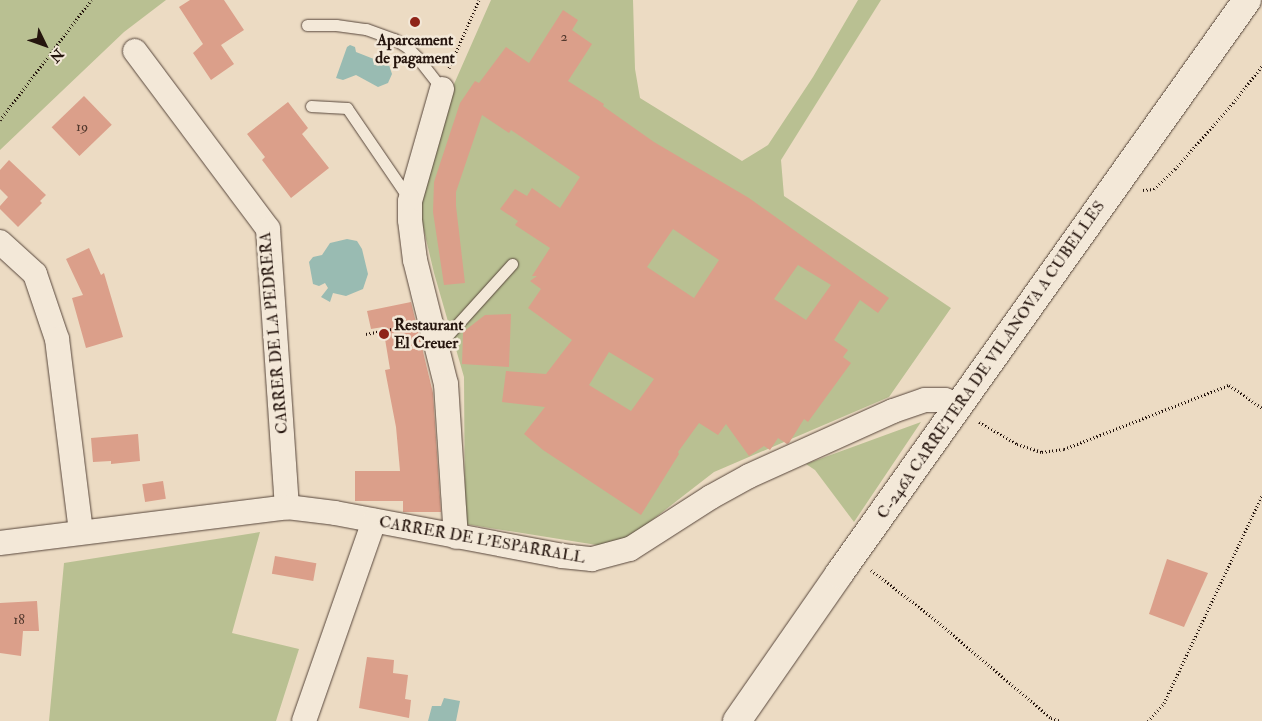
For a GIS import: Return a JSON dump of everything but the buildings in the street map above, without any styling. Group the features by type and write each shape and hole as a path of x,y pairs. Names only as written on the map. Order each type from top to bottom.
{"main road":[{"name":"C-246A CARRETERA DE VILANOVA A CUBELLES","path":"737,721 1247,0"}],"street":[{"name":"CARRER DE LA PEDRERA","path":"135,51 268,229 287,507"},
{"path":"442,90 410,201 415,260 446,384 456,537"},
{"path":"0,242 36,274 57,339 82,532"},
{"name":"CARRER DE L'ESPARRALL","path":"0,543 287,507 335,513 562,556 592,559 630,549 711,497 749,476 893,411 925,400 945,400 958,406"},
{"path":"304,721 374,521"}],"lane":[{"path":"307,25 336,25 366,29 394,39 417,57 442,90"},
{"path":"311,106 347,108 410,201"},
{"path":"437,347 512,264"}],"path":[{"path":"0,120 91,0"},
{"path":"442,90 456,48 479,0"},
{"path":"1116,183 1141,190 1154,188 1182,162 1262,66"},
{"path":"366,334 408,326"},
{"path":"958,406 983,425 1017,444 1042,452 1064,449 1229,386 1262,408"},
{"path":"1148,721 1164,703 1262,496"},
{"path":"853,555 932,616 1051,718 1061,721"}],"green space":[{"path":"0,0 166,0 124,32 0,150"},
{"path":"491,0 633,0 635,69 640,98 742,161 768,145 813,77 858,0 881,0 781,160 784,196 951,308 889,397 714,472 625,541 603,546 465,524 464,377 434,273 418,205 447,100"},
{"path":"921,422 854,522 815,470 806,464"},
{"path":"260,532 232,633 299,649 276,721 49,721 64,563"}],"water":[{"path":"350,45 355,47 356,52 389,65 392,74 388,83 378,87 356,75 343,80 336,78 347,47"},
{"path":"347,239 357,241 362,249 368,274 363,289 346,296 333,293 330,302 321,297 328,288 325,283 319,286 313,284 309,262 313,257 322,255 330,243"},
{"path":"444,698 460,701 456,721 428,721 432,706 441,706"}],"place":[{"name":"Aparcament de pagament","path":"415,22"},
{"name":"Restaurant El Creuer","path":"384,334"}]}
